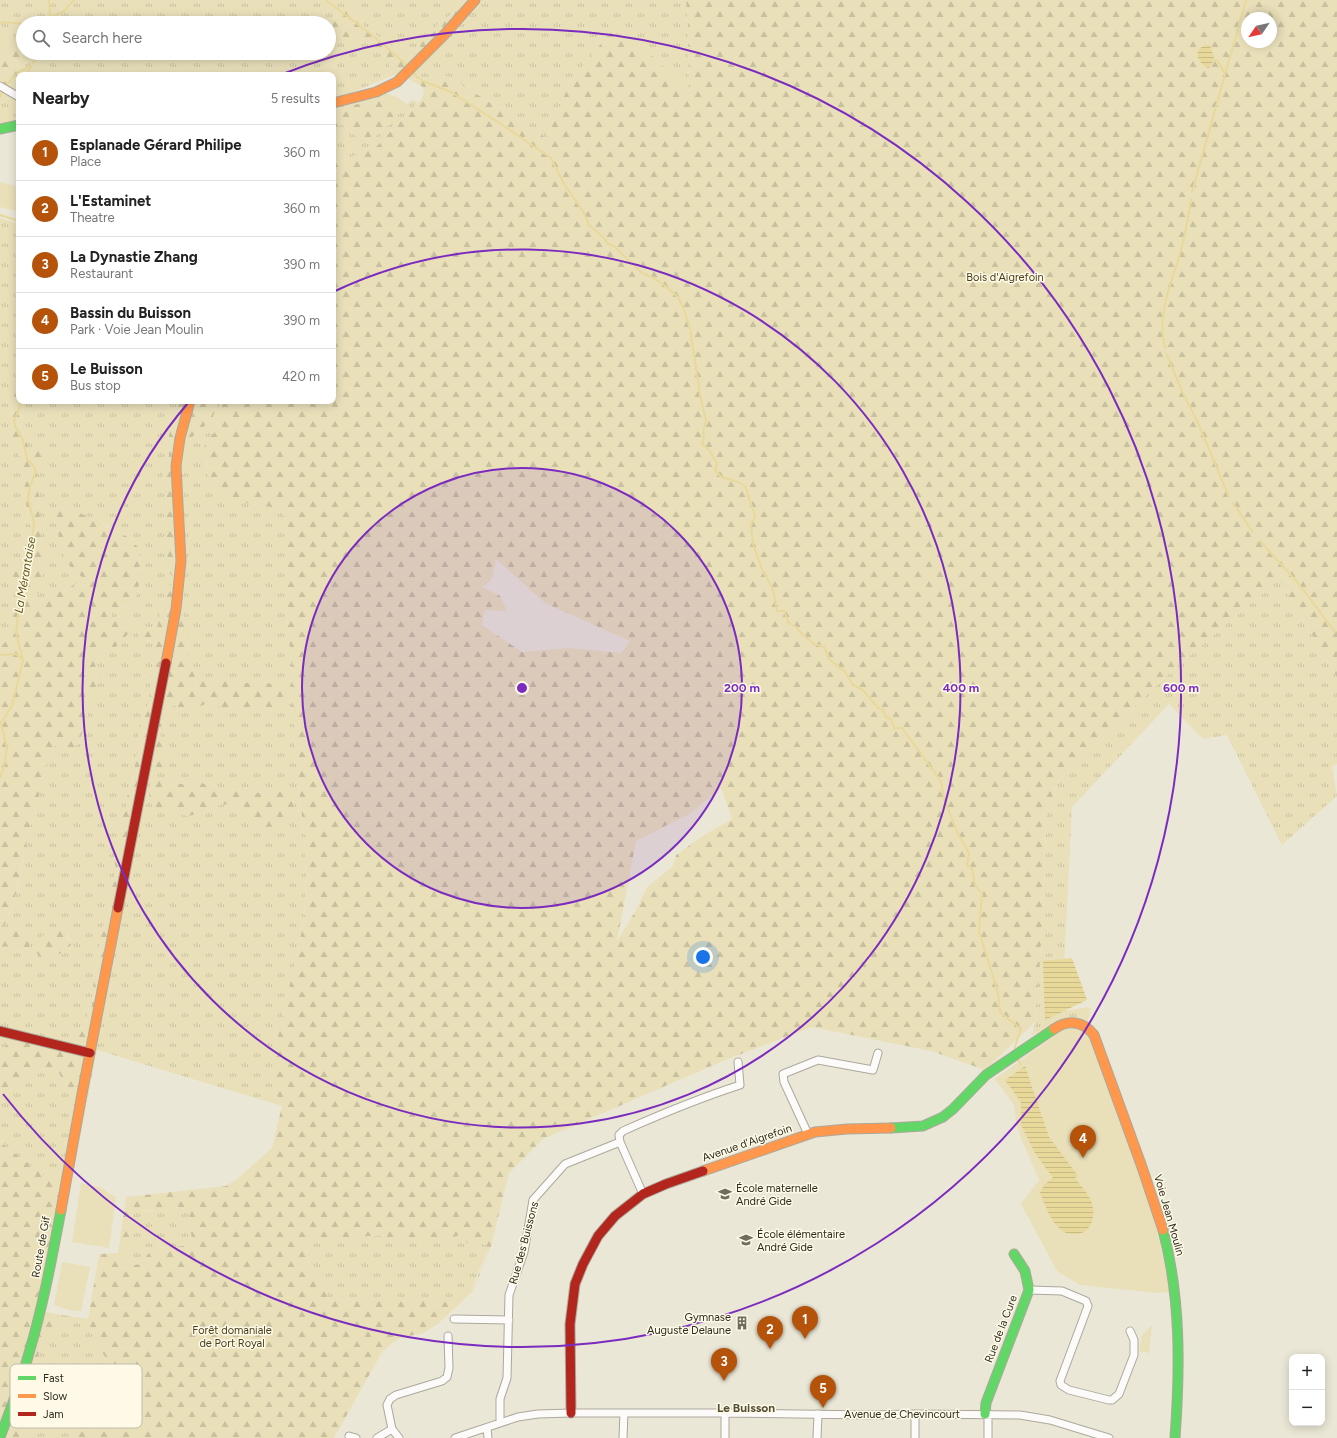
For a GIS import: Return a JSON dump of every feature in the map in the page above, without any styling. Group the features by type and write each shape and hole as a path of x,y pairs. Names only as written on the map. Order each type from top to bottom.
{"street":[{"path":"336,102 376,92 397,82 439,40 475,0"},
{"path":"3,87 16,95"},
{"path":"0,129 16,126"},
{"name":"Route de Gif","path":"25,1364 47,1284 178,597 181,555 176,491 176,466 180,438 189,404"},
{"name":"Avenue d'Aigrefoin","path":"571,1413 570,1324 575,1284 583,1264 598,1236 615,1216 643,1194 815,1132 847,1129 914,1127 932,1123 953,1109 986,1075 1059,1025 1071,1022"},
{"name":"Voie Jean Moulin","path":"1071,1022 1086,1026 1094,1036 1152,1192 1165,1237 1171,1263 1178,1321 1179,1384 1175,1438"},
{"path":"0,1031 90,1055"},
{"path":"808,1134 784,1082 783,1074 818,1060 873,1070 878,1053"},
{"path":"643,1194 620,1142 619,1135 623,1131 714,1093 740,1085 738,1062"},
{"name":"Rue des Buissons","path":"500,1423 500,1399 507,1378 509,1295 524,1252 533,1200 565,1164 620,1142"},
{"name":"Rue de la Cure","path":"987,1414 986,1403 1028,1290 1026,1270 1014,1254"},
{"path":"1028,1290 1062,1290 1086,1301 1088,1306 1060,1381 1061,1385 1069,1390 1109,1400 1112,1400 1119,1394 1134,1355 1134,1340 1130,1331"},
{"path":"454,1319 509,1320"},
{"path":"399,1438 392,1429 387,1405 390,1399 396,1395 442,1381 447,1377 449,1368 448,1336"},
{"name":"Route de Gif","path":"0,1437 10,1411"},
{"name":"Avenue de Chevincourt","path":"455,1438 518,1417 531,1415 571,1413 725,1413 868,1415 1020,1414 1109,1438"},
{"path":"623,1438 624,1413"},
{"path":"725,1413 725,1438"},
{"path":"817,1438 818,1414"},
{"path":"915,1414 915,1438"},
{"path":"987,1414 988,1438"},
{"path":"487,1428 488,1438"},
{"path":"377,1438 392,1429"}],"green space":[{"path":"0,0 686,0 688,25 689,95 655,58 572,78 546,138 448,76 410,80 406,70 336,99 336,72 16,72 16,86 0,78","holes":["463,1 453,19 446,24 442,31 420,44 441,21 451,15 454,7 459,2","351,9 364,14 362,21 364,26 406,56 389,66 389,60 370,45 357,38"]},
{"path":"686,0 1337,0 1337,677 1279,578 1164,678 1060,779 1050,804 1046,830 1036,1021 985,1070 931,1051 812,1027 723,1061 543,1139 509,1173 491,1246 471,1293 439,1323 424,1333 399,1338 382,1352 334,1438 68,1438 74,1428 142,1428 142,1364 109,1364 96,1344 88,1319 99,1254 118,1253 126,1197 226,1186 237,1179 272,1148 282,1106 269,1078 304,921 306,879 304,835 292,720 292,673 286,605 286,519 279,508 250,504 216,492 207,474 207,462 204,455 205,442 215,432 220,404 336,404 336,163 376,147 419,102 424,89 410,80 448,76 546,138 572,78 611,32 655,58 689,94 688,25","holes":["496,559 545,603 630,641 621,653 569,648 522,652 482,625 484,610 507,611 500,596 482,587 492,579","721,788 732,819 704,835 676,855 673,866 647,887 635,912 617,941 636,841 691,813","181,1207 189,1215 192,1241 184,1246 155,1248 147,1255 142,1264 132,1265 121,1255 133,1242 130,1212 136,1208 163,1212","382,1235 400,1241 438,1242 460,1235 464,1242 470,1243 477,1240 489,1247 472,1288 467,1295 455,1303 431,1301 328,1300 320,1280 309,1266 306,1238 321,1240"]},
{"path":"463,1 464,5 420,53 418,50 419,44 441,21 451,15 454,7 459,2"},
{"path":"351,9 364,14 362,21 364,26 406,56 408,66 401,71 392,72 389,66 389,60 370,45 357,38 346,40 338,36 336,34 335,16 337,10"},
{"path":"0,37 7,38 11,43 10,51 7,53 0,54"},
{"path":"16,46 16,60 24,60 19,72 16,72 16,99 0,89 0,61 7,59"},
{"path":"0,89 16,99 16,121 0,124"},
{"path":"382,92 397,97 407,104 412,99 417,103 376,147 336,163 336,127 342,124 353,134 364,140 375,137 384,127 391,124 383,98 373,103 358,104 336,109 336,106"},
{"path":"383,98 398,104 399,112 391,124 384,127 375,137 364,140 353,134 342,124 336,127 336,109 358,104 373,103"},
{"path":"0,182 16,186 16,211 0,207"},
{"path":"0,218 16,223 16,391 10,416 13,435 23,467 29,532 23,558 11,573 45,557 41,541 36,471 38,466 21,427 25,404 177,404 167,443 169,455 163,477 166,498 164,514 170,573 174,504 171,486 171,467 191,447 191,438 212,419 215,411 214,404 220,404 215,432 205,442 207,474 250,504 279,508 286,519 286,605 292,673 292,720 304,835 306,879 304,921 269,1078 282,1106 97,1050 69,1194 0,1142 0,1091 4,1095 28,1076 42,1069 57,1069 65,1085 84,1072 0,1049 0,947 6,946 19,952 29,947 27,936 14,931 8,931 0,935 0,931 6,923 14,901 27,841 52,747 61,744 79,743 97,682 95,662 103,651 116,647 133,623 122,617 112,619 112,607 130,608 134,602 137,595 139,580 139,549 126,536 102,523 73,570 86,580 40,601 12,598 5,643 0,645","holes":["165,593 173,613 188,639 186,651 197,683 266,683 276,711 263,707 244,708 237,706 229,709 207,703 185,709 174,705 164,710 154,773 144,744 140,716 149,703 151,671 157,642 139,639 145,627 157,628","142,753 139,770 140,778 134,795 136,802 132,808 129,833 125,844 101,975 83,1045 76,1044 92,1005 94,975 99,958 101,931 107,918 110,904 110,896 116,870 114,859 119,851 122,817 126,809 127,797 135,770","165,778 180,784 188,784 196,780 224,790 247,793 285,792 246,813 240,806 221,804 205,813","68,933 71,946 64,952 43,960"]},
{"path":"16,391 16,404 25,404 21,427 28,446 32,452 35,448 45,447 49,451 49,458 42,465 38,466 37,471 41,540 45,557 43,577 38,593 27,593 20,590 17,587 11,573 23,558 29,532 23,467 12,435 10,416"},
{"path":"177,404 214,404 215,411 212,419 191,438 191,447 187,460 181,461 171,467 176,548 175,574 172,576 168,561 164,514 166,498 163,477 169,455 167,443"},
{"path":"56,501 126,536 139,548 139,580 137,594 130,608 112,607 112,619 122,617 133,623 128,634 116,647 103,651 95,662 97,682 79,743 71,750 65,750 61,744 52,747 27,841 14,901 10,913 0,931 0,645 5,643 12,598 40,601 85,580 73,570 64,555 59,537"},
{"path":"1279,578 1337,677 1337,764 1332,767 1337,796 1282,845 1227,735 1203,739 1169,704 1072,807 1062,1011 1091,1007 1088,1022 1068,1018 1031,1036 1036,1021 1046,830 1050,804 1060,779 1164,678"},
{"path":"175,579 173,613 183,615 188,623 186,651 197,683 210,678 276,685 285,692 284,708 276,711 263,707 244,708 237,706 229,709 207,703 195,708 187,709 174,705 165,710 160,733 169,765 154,773 144,744 138,739 140,715 149,703 151,671 157,642 139,639 137,633 145,627 157,628 165,593"},
{"path":"138,752 142,753 139,770 140,778 134,795 136,802 132,808 129,833 125,844 101,975 87,1041 83,1045 76,1044 92,1005 94,975 99,958 101,931 107,918 110,904 110,896 116,870 114,859 119,851 120,826 126,809 127,797 134,776 136,755"},
{"path":"165,778 180,784 188,784 196,780 224,790 247,793 285,792 292,800 296,808 295,816 292,820 285,824 265,827 246,813 240,806 221,804 205,813 187,816 152,806 148,789 152,781"},
{"path":"63,928 71,945 64,952 43,960 36,952 39,938 55,929"},
{"path":"16,930 28,936 29,947 19,952 6,946 0,947 0,935 7,931"},
{"path":"1069,1025 1083,1029 1089,1034 1150,1198 1170,1292 1158,1293 1080,1285 1057,1271 1021,1204 1039,1180 1020,1136 1016,1122 1014,1105 995,1079"},
{"path":"18,1039 69,1051 78,1056 83,1063 80,1084 70,1090 65,1085 57,1069 42,1069 28,1076 4,1095 0,1091 0,1049 4,1049 8,1042"},
{"path":"0,1142 69,1194 45,1312 57,1314 59,1326 57,1334 43,1340 36,1364 10,1364 10,1428 23,1428 20,1438 0,1438"},
{"path":"81,1183 99,1187 116,1197 109,1248 72,1242"},
{"path":"181,1207 189,1215 192,1241 184,1246 155,1248 147,1255 142,1264 132,1265 121,1255 133,1242 130,1212 136,1208 149,1212"},
{"path":"382,1235 400,1241 450,1238 461,1235 470,1243 477,1240 489,1247 470,1292 459,1303 328,1300 320,1280 309,1266 306,1238 321,1240"},
{"path":"62,1262 90,1267 81,1311 68,1310 54,1305"},
{"path":"57,1314 88,1319 96,1344 109,1364 36,1364 43,1340 59,1326"},
{"path":"1152,1325 1149,1353 1139,1351 1142,1335"},
{"path":"23,1428 74,1428 68,1438 20,1438"}],"shaded area":[{"path":"1205,45 1210,45 1214,58 1211,66 1208,68 1201,63 1198,57 1199,50"},
{"path":"1072,958 1087,1000 1045,1020 1043,961"},
{"path":"1025,1066 1049,1137 1078,1176 1075,1178 1091,1201 1093,1210 1092,1220 1088,1229 1079,1234 1064,1232 1056,1225 1040,1193 1044,1185 1053,1178 1035,1153 1021,1125 1021,1102 1005,1080"}],"waterway":[{"name":"La Mérantaise","path":"49,0 50,16"},
{"name":"La Mérantaise","path":"54,16 64,11 74,0"},
{"path":"326,0 372,35 408,66"},
{"path":"1192,192 1246,0"},
{"path":"0,23 16,23"},
{"name":"La Mérantaise","path":"28,72 35,60"},
{"path":"1214,60 1218,61 1225,74"},
{"name":"La Mérantaise","path":"20,72 31,66"},
{"path":"412,71 417,77 425,82 451,92 551,158 564,184 584,213 589,225 604,238 608,244 614,246 642,273 663,284 678,297 690,329 700,395 706,421 702,444 709,450 717,463 715,470 721,477 738,482 745,486 755,516 751,525 753,544 763,572 771,585 777,611 784,611 789,623 796,627 814,644 824,647 830,660 845,672 853,685 863,690 878,708 883,710 886,717 891,719 894,728 902,728 941,781 944,798 957,832 969,853 967,865 972,868 975,885 982,894 979,931 998,993 1000,1012 1021,1029 1015,1046 1015,1051"},
{"name":"La Mérantaise","path":"0,97 5,87 16,75"},
{"path":"1165,348 1162,323 1166,299 1183,244 1191,199"},
{"name":"La Mérantaise","path":"0,215 16,220"},
{"path":"1167,355 1182,391 1198,423 1229,497"},
{"name":"La Mérantaise","path":"0,778 4,767 7,748 1,723 12,706 23,660 16,633 21,586 31,550 34,522 28,499 35,468 27,459 23,440 15,426 14,421 21,404"},
{"path":"1233,503 1253,532"},
{"path":"1260,541 1298,583 1335,632"},
{"name":"La Mérantaise","path":"0,655 16,654 22,659"},
{"path":"1017,1057 1021,1065"}],"traffic: fast":[{"path":"0,129 16,126"},
{"path":"891,1128 923,1126 943,1117 953,1109 986,1075 1054,1029"},
{"path":"26,1364 39,1318 61,1210"},
{"path":"1163,1230 1173,1282 1178,1334 1178,1386 1175,1438"},
{"path":"985,1414 986,1403 1029,1290 1025,1271 1014,1254"},
{"path":"0,1437 10,1411"}],"traffic: slow":[{"path":"336,102 376,92 397,82 444,35 475,0"},
{"path":"166,663 176,609 181,561 176,466 180,438 189,404"},
{"path":"61,1210 118,908"},
{"path":"1054,1029 1065,1024 1075,1023 1080,1024 1090,1030 1094,1035 1142,1167 1163,1230"},
{"path":"703,1171 815,1132 847,1129 891,1128"}],"traffic: jam":[{"path":"118,908 166,663"},
{"path":"0,1031 90,1053"},
{"path":"571,1413 570,1324 575,1284 583,1264 598,1236 615,1216 643,1194 703,1171"}],"place":[{"name":"Bassin du Buisson","path":"1083,1158"},
{"name":"École maternelle André Gide","path":"725,1194"},
{"name":"École élémentaire André Gide","path":"746,1240"},
{"name":"Gymnase Auguste Delaune","path":"742,1323"},
{"name":"Esplanade Gérard Philipe","path":"805,1339"},
{"name":"L'Estaminet","path":"770,1349"},
{"name":"La Dynastie Zhang","path":"724,1381"},
{"name":"Le Buisson","path":"823,1408"}],"district":[{"name":"Le Buisson","path":"746,1408"}],"park label":[{"name":"Bois d'Aigrefoin","path":"1005,277"},
{"name":"Forêt domaniale de Port Royal","path":"232,1336"}]}
